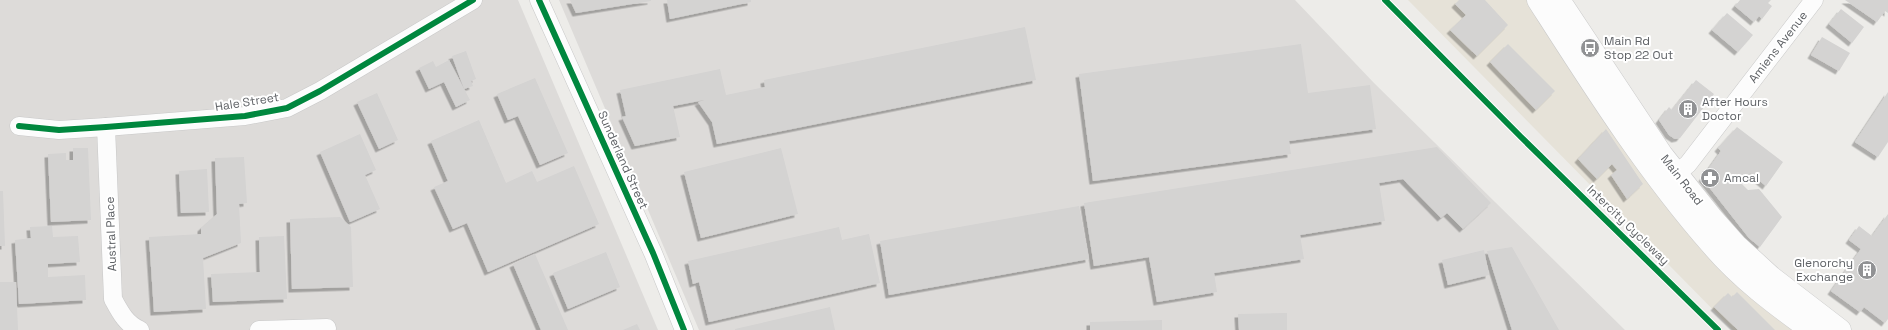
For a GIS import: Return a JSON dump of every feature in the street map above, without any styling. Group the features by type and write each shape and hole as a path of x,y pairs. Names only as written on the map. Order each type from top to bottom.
{"main road":[{"name":"Main Road","path":"1538,0 1633,144 1712,218 1736,245 1771,277 1840,330"},
{"name":"Main Road","path":"1559,0 1662,155 1669,178 1712,246 1742,276 1811,330"}],"street":[{"name":"Hale Street","path":"19,126 59,130 106,127 245,116 287,108 320,91 473,0"},
{"name":"Sunderland Street","path":"539,0 653,253 684,330"},
{"name":"Amiens Avenue","path":"1669,178 1688,164 1814,0"},
{"name":"Austral Place","path":"106,127 114,299 122,316 132,327 140,330"},
{"path":"259,330 326,328"}],"shaded area":[{"path":"0,0 518,0 658,330 0,330"},
{"path":"559,0 1295,0 1374,83 1625,330 699,330"},
{"path":"1408,0 1529,0 1647,181 1760,306 1793,330 1733,330"}],"building":[{"path":"570,0 651,0 651,1 576,13"},
{"path":"667,0 751,0 751,2 670,19"},
{"path":"1459,0 1485,0 1508,25 1477,56 1450,30 1466,15 1455,4"},
{"path":"1740,0 1771,0 1768,3 1772,6 1762,19 1759,16 1754,22 1735,6"},
{"path":"1845,0 1888,0 1888,13 1885,11 1877,22"},
{"path":"1841,9 1864,27 1852,43 1829,24"},
{"path":"1727,13 1753,35 1738,52 1712,30"},
{"path":"1025,27 1036,80 717,144 712,122 698,102 704,100 673,106 680,137 635,146 622,117 626,116 620,90 720,69 726,95 765,87 764,80"},
{"path":"1822,37 1850,53 1839,71 1811,55"},
{"path":"1301,44 1308,93 1370,85 1376,129 1289,141 1291,154 1093,181 1079,74"},
{"path":"1508,44 1555,91 1536,110 1490,62"},
{"path":"466,51 476,79 471,81 473,86 464,89 452,56"},
{"path":"449,60 470,100 456,107 444,82 429,89 419,68 433,61 436,67"},
{"path":"535,78 568,153 540,165 518,116 508,120 497,94"},
{"name":"After Hours Doctor","path":"1696,80 1714,94 1680,138 1675,139 1669,135 1659,120 1669,107 1672,110"},
{"path":"1888,92 1888,142 1878,157 1855,142"},
{"path":"377,93 398,140 379,149 357,102"},
{"path":"479,120 506,183 532,171 537,182 574,166 599,224 488,272 467,223 453,229 434,187 448,181 431,141"},
{"path":"1737,127 1783,162 1766,186 1750,173 1742,184 1748,190 1759,189 1782,217 1760,247 1749,238 1702,178 1721,151 1718,148"},
{"path":"1606,129 1643,184 1627,199 1611,175 1617,170 1612,164 1597,179 1578,159"},
{"path":"360,134 376,170 365,175 380,209 350,222 320,152"},
{"path":"1437,147 1491,203 1463,229 1447,213 1441,218 1403,179 1379,183 1385,221 1300,235 1304,259 1214,273 1217,292 1157,302 1149,257 1094,266 1084,203"},
{"path":"73,148 88,148 91,220 51,222 48,154 66,153 66,160 73,160"},
{"path":"781,148 798,214 701,238 684,172"},
{"path":"244,157 247,203 239,204 241,243 203,258 206,309 154,312 149,237 201,234 201,228 217,214 215,158"},
{"path":"207,169 209,212 181,213 179,171"},
{"path":"0,191 3,191 5,246 0,246"},
{"path":"1079,206 1089,259 889,295 880,241"},
{"name":"Glenorchy Exchange","path":"1888,214 1888,319 1885,323 1864,307 1860,312 1831,291 1861,249 1849,240 1859,226 1872,236"},
{"path":"340,217 351,227 353,287 292,289 290,219"},
{"path":"52,226 53,237 78,236 80,262 48,264 48,277 85,275 86,300 19,304 15,240 31,238 30,227"},
{"path":"839,227 842,240 869,234 880,283 709,322 699,282 693,284 688,261"},
{"path":"284,236 287,299 213,302 211,274 260,272 259,237"},
{"path":"1512,247 1559,330 1512,330 1487,251"},
{"path":"1484,250 1489,275 1448,285 1442,260"},
{"path":"606,252 620,287 568,309 553,273"},
{"path":"535,254 568,330 541,330 513,264"},
{"path":"0,282 16,282 18,330 0,330"},
{"path":"1737,292 1775,330 1738,330 1714,307 1728,293 1732,297"},
{"path":"830,307 835,330 735,330 735,329"},
{"path":"1287,313 1287,330 1239,330 1238,314"},
{"path":"1162,320 1162,330 1090,330 1090,322"},
{"path":"637,324 640,330 623,330"}],"cycle path":[{"path":"19,126 59,130 106,127 245,116 287,108 320,91 473,0"},
{"path":"539,0 653,253 684,330"},
{"name":"Intercity Cycleway","path":"1385,0 1521,137 1718,330"}],"place":[{"name":"Main Rd Stop 22 Out","path":"1590,48"},
{"name":"After Hours Doctor","path":"1688,109"},
{"name":"Amcal","path":"1710,178"},
{"name":"Glenorchy Exchange","path":"1867,270"}]}
